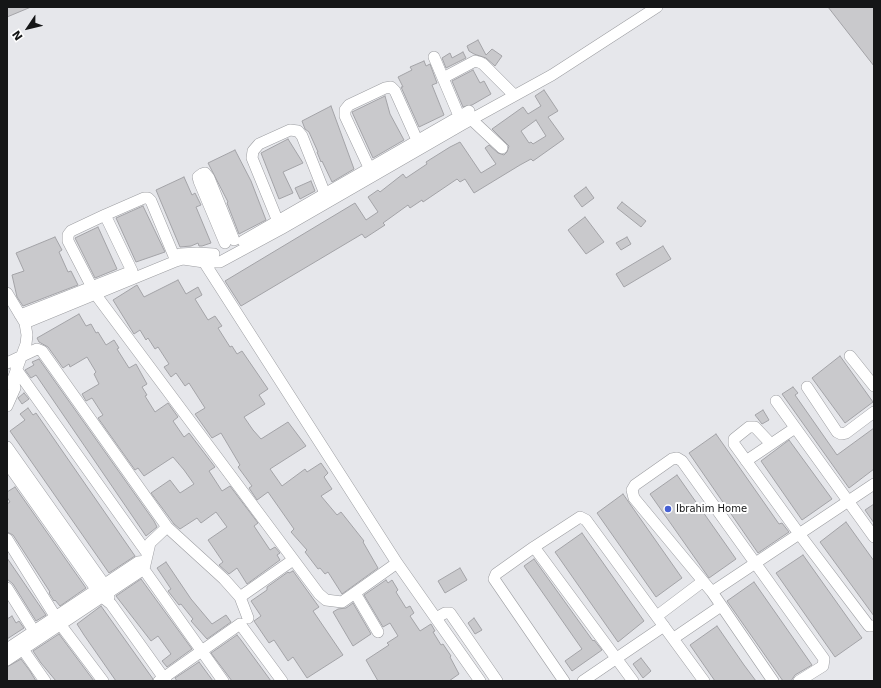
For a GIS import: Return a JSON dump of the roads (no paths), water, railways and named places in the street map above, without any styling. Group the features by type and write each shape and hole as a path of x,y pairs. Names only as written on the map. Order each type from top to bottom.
{"street":[{"path":"210,259 238,243 280,225 512,92 552,75 657,7"},
{"path":"434,58 464,120 502,148"},
{"path":"443,78 475,62 480,62 484,64 512,92"},
{"path":"371,173 345,116 345,110 349,105 385,88 391,87 395,92 418,140"},
{"path":"280,225 325,194 371,173 418,140 464,120"},
{"path":"280,225 252,158 253,151 259,144 290,130 298,131 302,136 325,194"},
{"path":"205,173 209,178 238,243 199,181 198,177 202,174 205,173"},
{"path":"175,258 148,198 144,198 105,215 71,231 68,235 68,241 94,292 293,560 326,600 342,602 397,563"},
{"path":"105,215 132,271"},
{"path":"94,292 132,271 175,258 183,260 210,259 220,262 238,243"},
{"path":"22,319 94,292 175,258"},
{"path":"210,259 397,563 480,681"},
{"path":"7,293 22,319 27,339 21,358 11,374 15,388 8,402"},
{"path":"21,358 37,349 42,350 167,527 224,579 240,597 248,618"},
{"path":"850,356 874,386"},
{"path":"11,374 144,561 223,681"},
{"path":"807,387 836,432 841,434 846,433 874,412"},
{"path":"776,401 874,537"},
{"path":"771,444 755,426 749,427 734,439 734,444 800,535 870,626 874,626"},
{"path":"746,460 795,428"},
{"path":"7,447 17,470 102,590 163,680 240,624 282,681"},
{"path":"773,681 712,592 702,582 634,498 632,490 635,485 672,459 677,458 682,461 824,659 823,666 799,681"},
{"path":"7,463 17,470"},
{"path":"712,592 800,535 874,484"},
{"path":"564,681 494,578 496,574 534,547 580,518 586,520 614,561 674,638 704,681"},
{"path":"7,649 20,645 36,635 144,561 150,543 167,527"},
{"path":"7,540 58,620 103,681"},
{"path":"534,547 633,681"},
{"path":"240,597 293,560"},
{"path":"657,616 702,582"},
{"path":"7,588 36,635"},
{"path":"355,592 378,632"},
{"path":"674,638 721,606"},
{"path":"436,618 445,613 450,613 497,681"},
{"path":"583,681 664,626"},
{"path":"7,660 20,645"},
{"path":"20,645 45,681"}],"place":[{"name":"Ibrahim Home","path":"668,509"}]}
